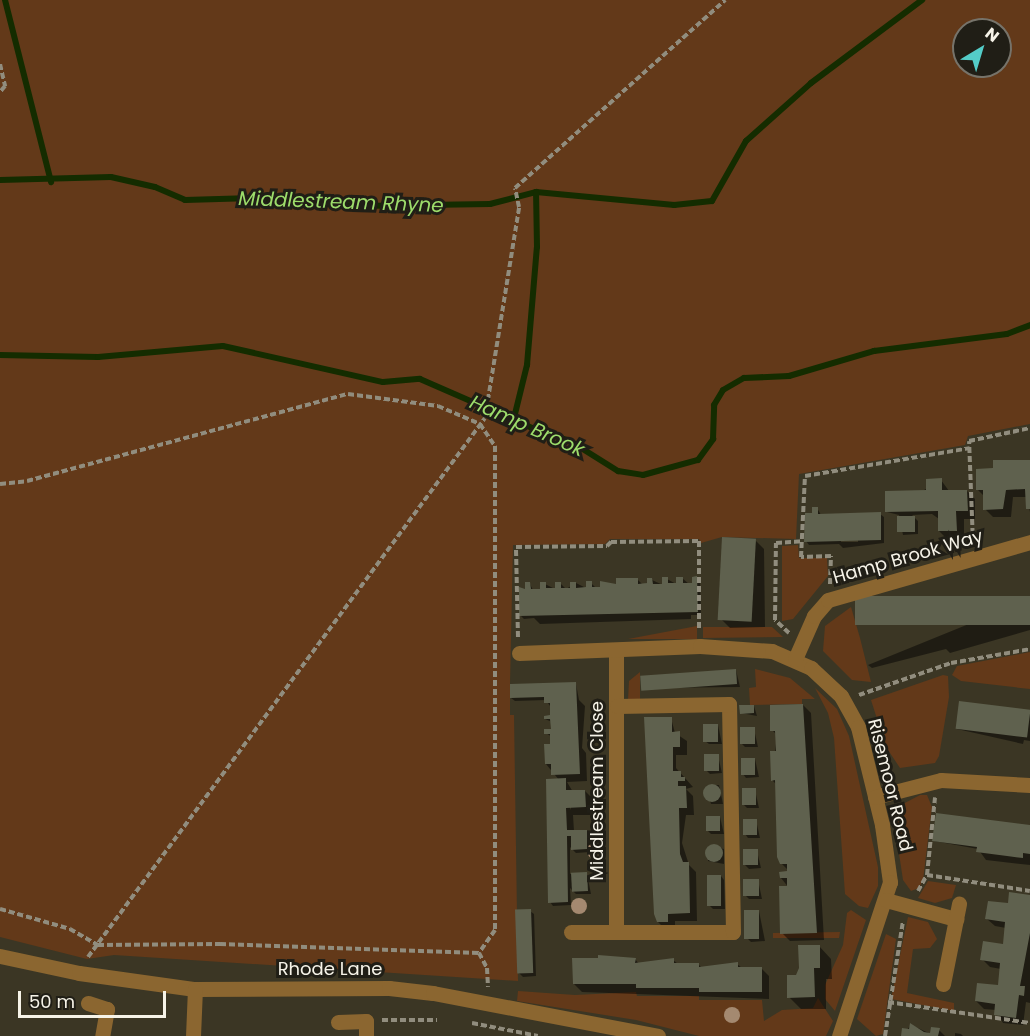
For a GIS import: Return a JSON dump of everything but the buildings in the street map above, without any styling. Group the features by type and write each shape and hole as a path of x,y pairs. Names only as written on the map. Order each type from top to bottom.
{"street":[{"name":"Hamp Brook Way","path":"795,659 814,616 828,600 1030,542"},
{"name":"Risemoor Road","path":"519,653 699,646 772,651 795,659 819,674 844,701 858,727 890,873 886,900 840,1036"},
{"name":"Middlestream Close","path":"616,651 616,931"},
{"path":"571,932 733,932 729,704 617,706"},
{"path":"875,797 936,781 979,780 1030,785"},
{"path":"886,900 958,912 943,984"},
{"name":"Rhode Lane","path":"0,956 79,973 195,989 389,988 488,1002 658,1036"},
{"path":"193,1036 195,989"},
{"path":"88,1003 107,1008 102,1036"},
{"path":"338,1022 366,1028"}],"path":[{"path":"79,973 485,418 519,207 515,188 725,0"},
{"path":"0,64 5,86 0,92"},
{"path":"0,484 27,481 348,394 438,406 480,424 495,446 495,930 479,953"},
{"path":"973,559 969,441 1030,428"},
{"path":"830,584 831,556 801,557 805,476 970,448"},
{"path":"519,653 516,547 607,546 611,542 699,541 699,646"},
{"path":"801,643 775,620 776,543 802,541"},
{"path":"844,701 889,682 951,663 1030,649"},
{"path":"885,1036 888,1002 907,905 927,875 936,781"},
{"path":"927,875 1030,891"},
{"path":"0,909 70,930 98,945 220,944 479,953"},
{"path":"479,953 487,968 488,1002"},
{"path":"888,1002 1030,1023"},
{"path":"366,1028 437,1020"},
{"path":"472,1023 538,1036"}],"shaded area":[{"path":"0,0 1030,0 1030,424 968,436 965,445 799,474 796,539 722,537 701,543 699,539 610,539 605,544 513,545 510,715 514,715 518,981 114,955 87,959 0,937"},
{"path":"798,545 799,558 827,558 828,576 793,619 782,621 782,546"},
{"path":"851,607 871,682 852,680 823,651 825,626"},
{"path":"697,626 697,639 628,639"},
{"path":"703,627 772,627 783,637 703,638"},
{"path":"1030,652 1030,689 961,681 952,675 957,666"},
{"path":"755,669 790,678 815,699 802,699 802,704 750,705 749,688 756,687"},
{"path":"640,672 640,700 628,700 629,681"},
{"path":"943,675 948,676 949,697 939,756 935,763 900,768 886,747 871,700"},
{"path":"815,688 837,709 849,736 878,867 878,886 868,908 859,906 845,894 834,738 828,713"},
{"path":"920,795 927,795 932,807 923,880 919,888 911,891 903,880 895,827 901,805"},
{"path":"928,881 956,885 952,898 935,903 918,898"},
{"path":"851,910 866,920 835,1011 825,999 825,985 843,945 847,913"},
{"path":"908,917 928,922 937,939 930,948 913,949 907,993 954,1003 954,1011 891,999"},
{"path":"840,932 839,938 773,938 773,933"},
{"path":"886,934 896,939 883,1034 876,1036 857,1019"},
{"path":"518,991 575,995 636,992 637,996 699,996 699,1000 762,1000 764,1021 782,1010 813,1008 818,998 833,1021 826,1036 699,1036 636,1020 517,1001"}],"waterway":[{"path":"5,0 51,182"},
{"name":"Middlestream Rhyne","path":"0,180 111,177 155,187 185,200 253,198 359,206 490,204 536,192 674,205 712,201 746,141 811,83 922,0"},
{"path":"514,418 527,365 537,247 536,192"},
{"name":"Hamp Brook","path":"0,355 98,357 223,346 383,382 420,379 539,431 570,441 618,471 643,475 698,460 713,439 714,405 723,390 744,378 789,376 874,351 1007,334 1030,325"}]}
